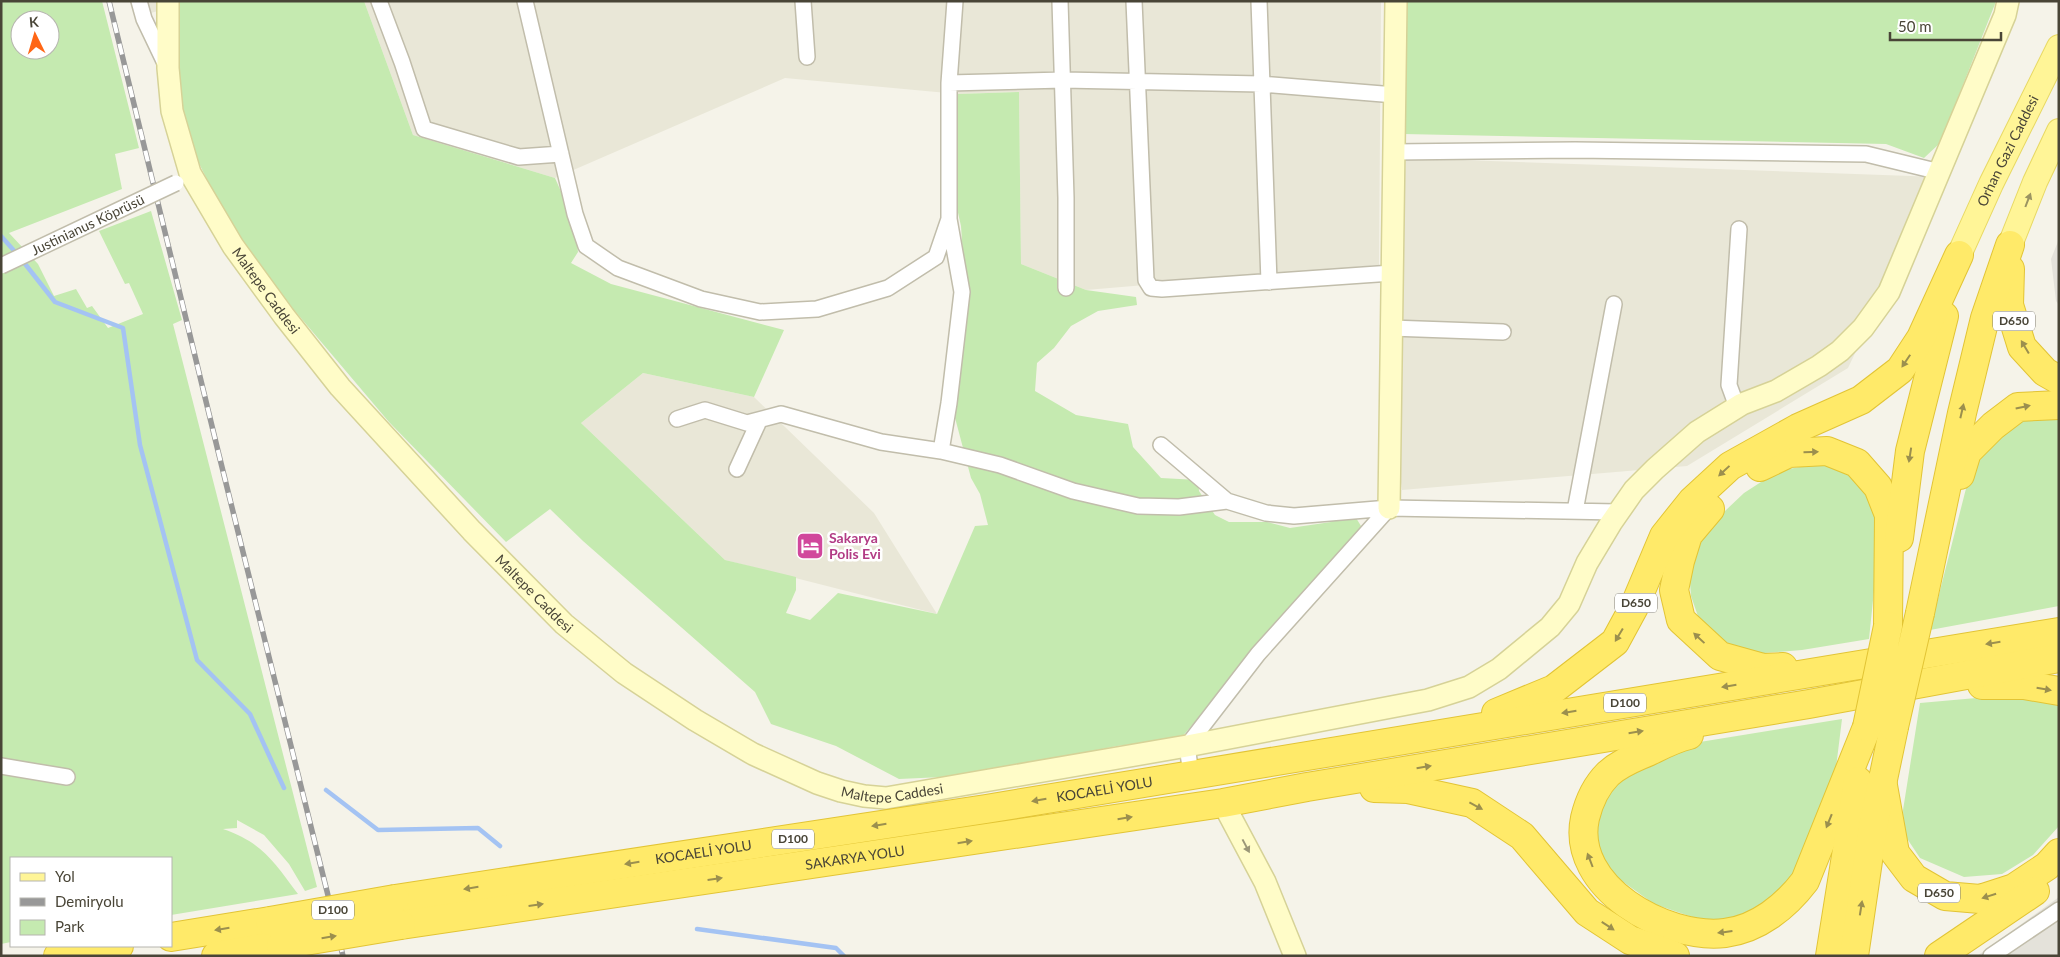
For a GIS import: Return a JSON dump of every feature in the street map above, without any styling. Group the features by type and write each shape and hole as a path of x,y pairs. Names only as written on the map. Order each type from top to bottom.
{"highway":[{"name":"D650","path":"2010,245 2009,305 2022,347 2045,372 2059,380"},
{"name":"D650","path":"1854,956 1882,780 1920,613 1962,413 1984,318 2010,245"},
{"name":"D650","path":"1830,956 1867,727 1888,626 1910,451 1959,255"},
{"name":"D650","path":"1191,774 1501,712 1554,688 1615,642 1634,607 1664,536 1692,501 1730,466 1798,428 1861,400 1900,370 1922,338 1959,255"},
{"path":"1920,613 1967,452 1993,426 2018,407 2059,405"},
{"name":"D650","path":"1862,664 1763,668 1720,656 1680,620 1674,590 1688,535 1713,504 1740,480 1765,464 1789,453 1827,451 1857,463 1878,487 1889,515 1888,626"},
{"path":"2030,637 2059,627"},
{"name":"D100","path":"1191,774 2059,632"},
{"name":"D100","path":"1307,787 1809,704 2059,658"},
{"path":"1908,685 2024,685 2059,691"},
{"name":"D650","path":"1809,704 1669,740 1621,764 1608,775 1596,789 1588,805 1584,823 1585,842 1589,859 1597,875 1608,888 1635,909 1665,924 1680,929 1710,934 1725,933 1739,930 1765,918 1788,901 1805,881 1867,727"},
{"name":"KOCAELİ YOLU","path":"398,912 1191,774"},
{"name":"D650","path":"1882,780 1895,853 1914,878 1945,896 1980,899 2014,888 2047,866 2059,853"},
{"path":"1307,787 1408,789 1472,803 1522,836 1587,912 1630,940 1675,956"},
{"name":"SAKARYA YOLU","path":"398,912 1223,803 1307,787"},
{"path":"1939,956 2043,885 2059,870"},
{"name":"D100","path":"172,937 276,933 398,912"},
{"name":"D100","path":"216,956 276,933"},
{"path":"58,956 113,947"}],"main road":[{"name":"Orhan Gazi Caddesi","path":"1959,255 1991,184 2059,47"},
{"path":"2010,245 2035,182 2059,131"}],"street":[{"path":"139,1 144,19 168,68"},
{"name":"Maltepe Caddesi","path":"168,1 168,68 172,111 183,178 284,316 340,387 472,531 564,624 624,673 695,720 753,754 841,791 886,798 1187,746 1428,700 1469,687 1499,669 1550,627 1569,604 1587,563 1618,512 1634,490 1697,432 1737,407 1776,391 1819,366 1840,350 1863,328 1889,292 2005,15 2008,1"},
{"path":"379,1 424,129 519,157 561,154"},
{"path":"524,1 575,214 586,246 618,268 701,299 760,312 817,308 888,288 936,256 949,219"},
{"path":"803,1 808,57"},
{"path":"941,452 949,403 962,292 949,219 949,84 955,1"},
{"path":"1060,1 1064,80 1066,288"},
{"path":"1134,1 1146,280 1150,288 1162,290 1392,273"},
{"path":"1259,1 1269,282"},
{"path":"1191,774 1187,746 1258,654 1390,508 1396,1"},
{"path":"949,84 1064,80 1261,84 1395,95"},
{"path":"1394,152 1575,150 1866,154 1940,172"},
{"name":"Justinianus Köprüsü","path":"1,266 183,178"},
{"path":"1737,407 1729,386 1739,229"},
{"path":"1575,511 1614,304"},
{"path":"1391,328 1503,332"},
{"path":"677,419 705,410 747,423 781,414 881,442 941,452 1000,465 1073,491 1138,506 1179,507 1227,502 1266,513 1294,516 1390,508 1618,512"},
{"path":"737,469 759,421"},
{"path":"1162,445 1227,502"},
{"path":"1,766 67,777"},
{"path":"1223,803 1265,882 1295,956"},
{"path":"1991,956 2059,910"}],"shaded area":[{"path":"131,1 158,1 158,11 135,17"},
{"path":"364,1 1381,1 1379,265 1086,290 1021,264 1019,92 958,94 785,78 555,178 413,135"},
{"path":"1406,158 1939,177 1848,368 1687,466 1402,490 1390,397"},
{"path":"2059,239 2059,305 2056,301 2051,259"},
{"path":"643,373 754,397 874,513 937,614 725,560 581,423"},
{"path":"2059,897 2059,956 1977,956"}],"green space":[{"path":"1,1 102,1 139,148 115,154 122,189 9,233 38,264 54,296 76,289 87,308 92,306 108,328 143,314 129,283 125,284 99,231 151,211 182,320 173,324 317,887 305,891 289,864 264,835 237,820 237,828 223,829 237,834 258,847 274,863 298,894 172,915 172,857 10,857 10,942 1,944"},
{"path":"172,1 364,1 413,135 555,178 574,221 578,252 571,263 611,284 784,330 754,397 643,373 581,423 725,560 796,577 796,590 786,613 810,620 838,593 937,614 975,526 988,525 980,494 971,478 954,414 964,271 961,226 954,195 958,94 1019,92 1021,264 1086,290 1136,297 1137,305 1098,311 1071,326 1054,348 1037,363 1035,391 1076,415 1128,424 1133,447 1161,478 1198,480 1199,491 1215,515 1229,522 1267,522 1290,528 1331,522 1337,515 1353,513 1361,526 1353,539 1181,738 1117,746 965,776 899,779 836,746 771,724 755,692 583,541 550,509 506,542 389,422 256,265 235,236 186,137 173,70"},
{"path":"1407,1 1995,1 1995,4 1940,143 1924,158 1886,144 1403,134"},
{"path":"2036,413 2059,416 2059,606 1930,630 1973,461 2010,424"},
{"path":"1821,463 1849,474 1870,500 1877,518 1878,552 1869,639 1802,650 1752,654 1723,641 1701,625 1691,596 1689,570 1706,529 1744,493 1778,471"},
{"path":"2010,695 2059,706 2059,826 2033,855 2002,874 1964,877 1920,858 1904,834 1903,810 1920,703"},
{"path":"1842,719 1834,784 1808,853 1774,902 1738,920 1704,921 1654,904 1608,871 1591,832 1604,793 1633,768 1669,747"}],"waterway":[{"path":"1,236 17,254"},
{"path":"22,260 55,302 123,328 140,445 197,660 250,714 284,788"},
{"path":"326,790 378,830 478,828 500,846"},
{"path":"697,929 836,948 844,956"}],"railway":[{"path":"109,1 343,956"}],"place":[{"name":"Sakarya Polis Evi","path":"810,546"}]}
